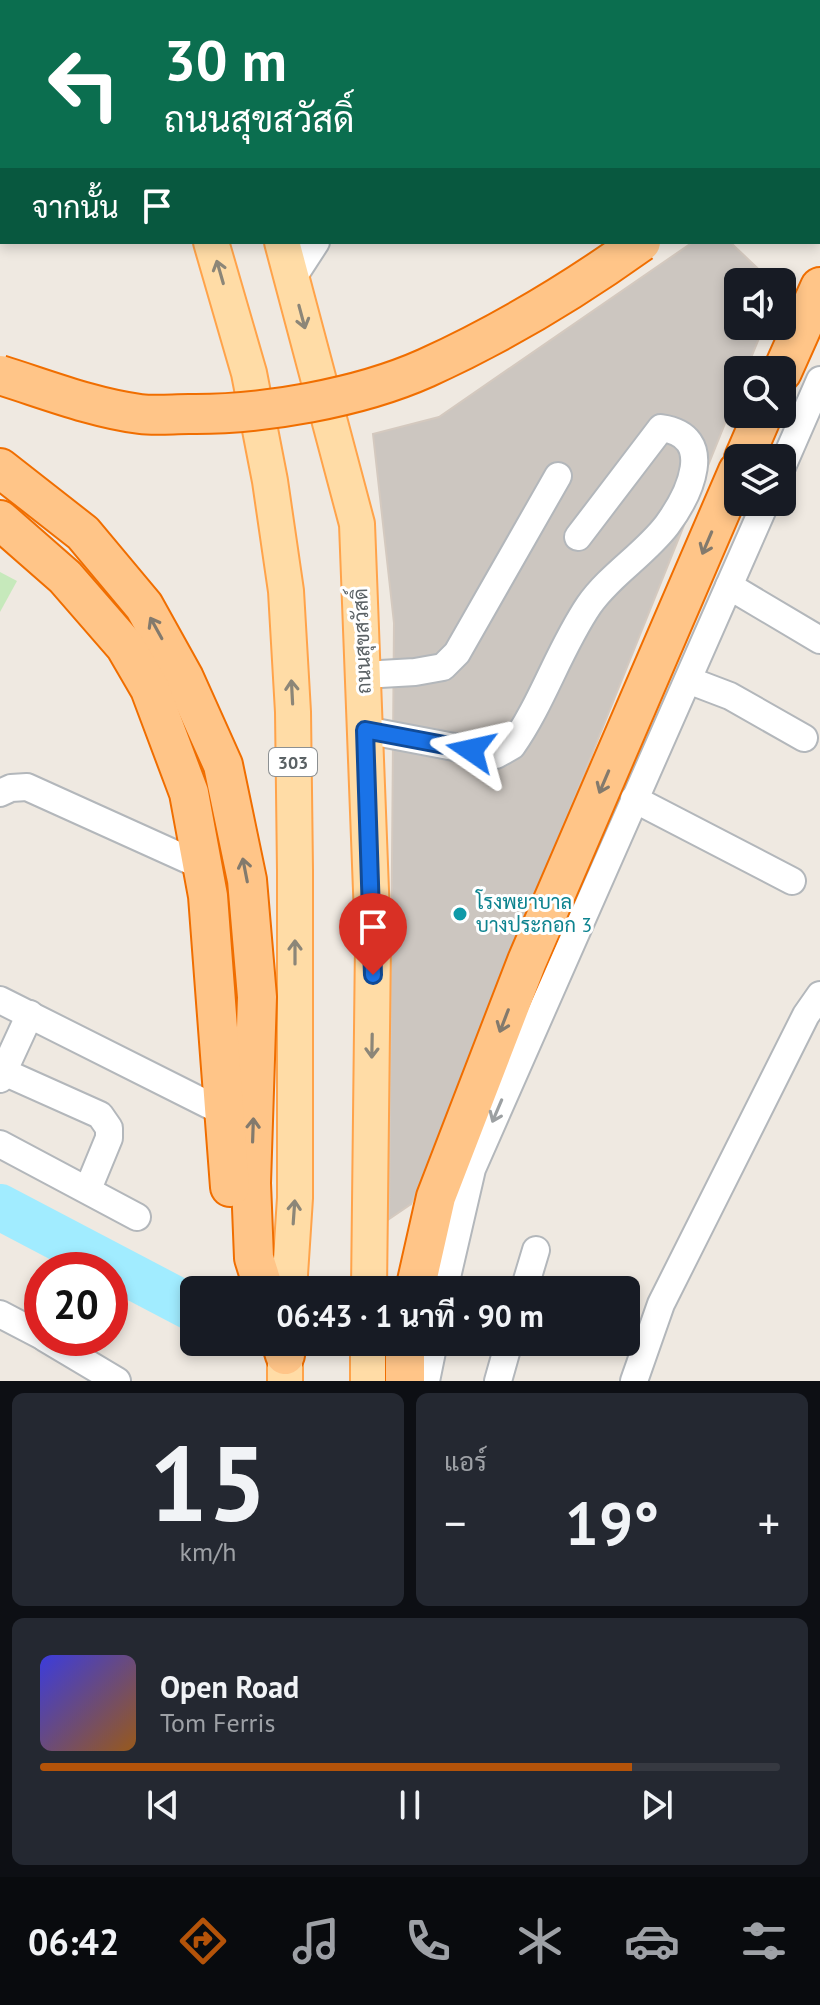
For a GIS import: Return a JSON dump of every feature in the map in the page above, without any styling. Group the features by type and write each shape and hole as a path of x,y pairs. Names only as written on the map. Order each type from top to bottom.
{"highway":[{"path":"0,375 75,399 141,414 229,415 299,404 359,390 424,369 516,323 638,244"},
{"path":"789,356 820,287"},
{"path":"0,468 83,533 144,606 184,678 223,765 247,880 257,997 251,1183 259,1274"},
{"path":"418,1276 436,1197 527,961 724,504"},
{"path":"0,520 65,577 125,646 150,689 189,793 208,896 230,1191 259,1274"},
{"path":"405,1356 405,1381"}],"main road":[{"name":"303","path":"212,244 249,373 270,481 286,591 293,712 295,870 295,1198 290,1276"},
{"name":"ถนนสุขสวัสดิ์","path":"283,244 357,524 373,943 369,1276"},
{"path":"368,1356 368,1381"}],"street":[{"path":"292,279 315,244"},
{"path":"792,444 820,380"},
{"path":"365,730 496,755 512,746 590,604 666,525 688,487 696,461 692,444 675,430 661,428 578,537"},
{"path":"363,675 443,667 457,653 558,476"},
{"path":"447,1276 472,1169 760,516"},
{"path":"729,586 820,640"},
{"path":"688,680 730,696 804,738"},
{"path":"0,793 11,788 27,787 204,867"},
{"path":"634,799 792,881"},
{"path":"634,1381 661,1304 806,1015 820,995"},
{"path":"0,1000 225,1113"},
{"path":"30,1014 2,1076 100,1115 109,1128 109,1138 88,1189"},
{"path":"0,1144 137,1217"},
{"path":"528,1276 536,1250"},
{"path":"0,1314 24,1327"},
{"path":"76,1356 117,1381"},
{"path":"426,1381 431,1356"},
{"path":"498,1381 505,1356"}],"green space":[{"path":"0,572 17,581 0,612"}],"building":[{"name":"โรงพยาบาล บางประกอก 3","path":"690,244 732,244 757,268 724,268 724,340 758,340 752,356 724,356 724,426 411,1204 389,1219 394,623 373,434 439,417"}],"waterway":[{"path":"0,1207 180,1302"}],"place":[{"name":"โรงพยาบาล บางประกอก 3","path":"460,914"}],"route":[{"path":"373,975 365,730 471,750"}]}
